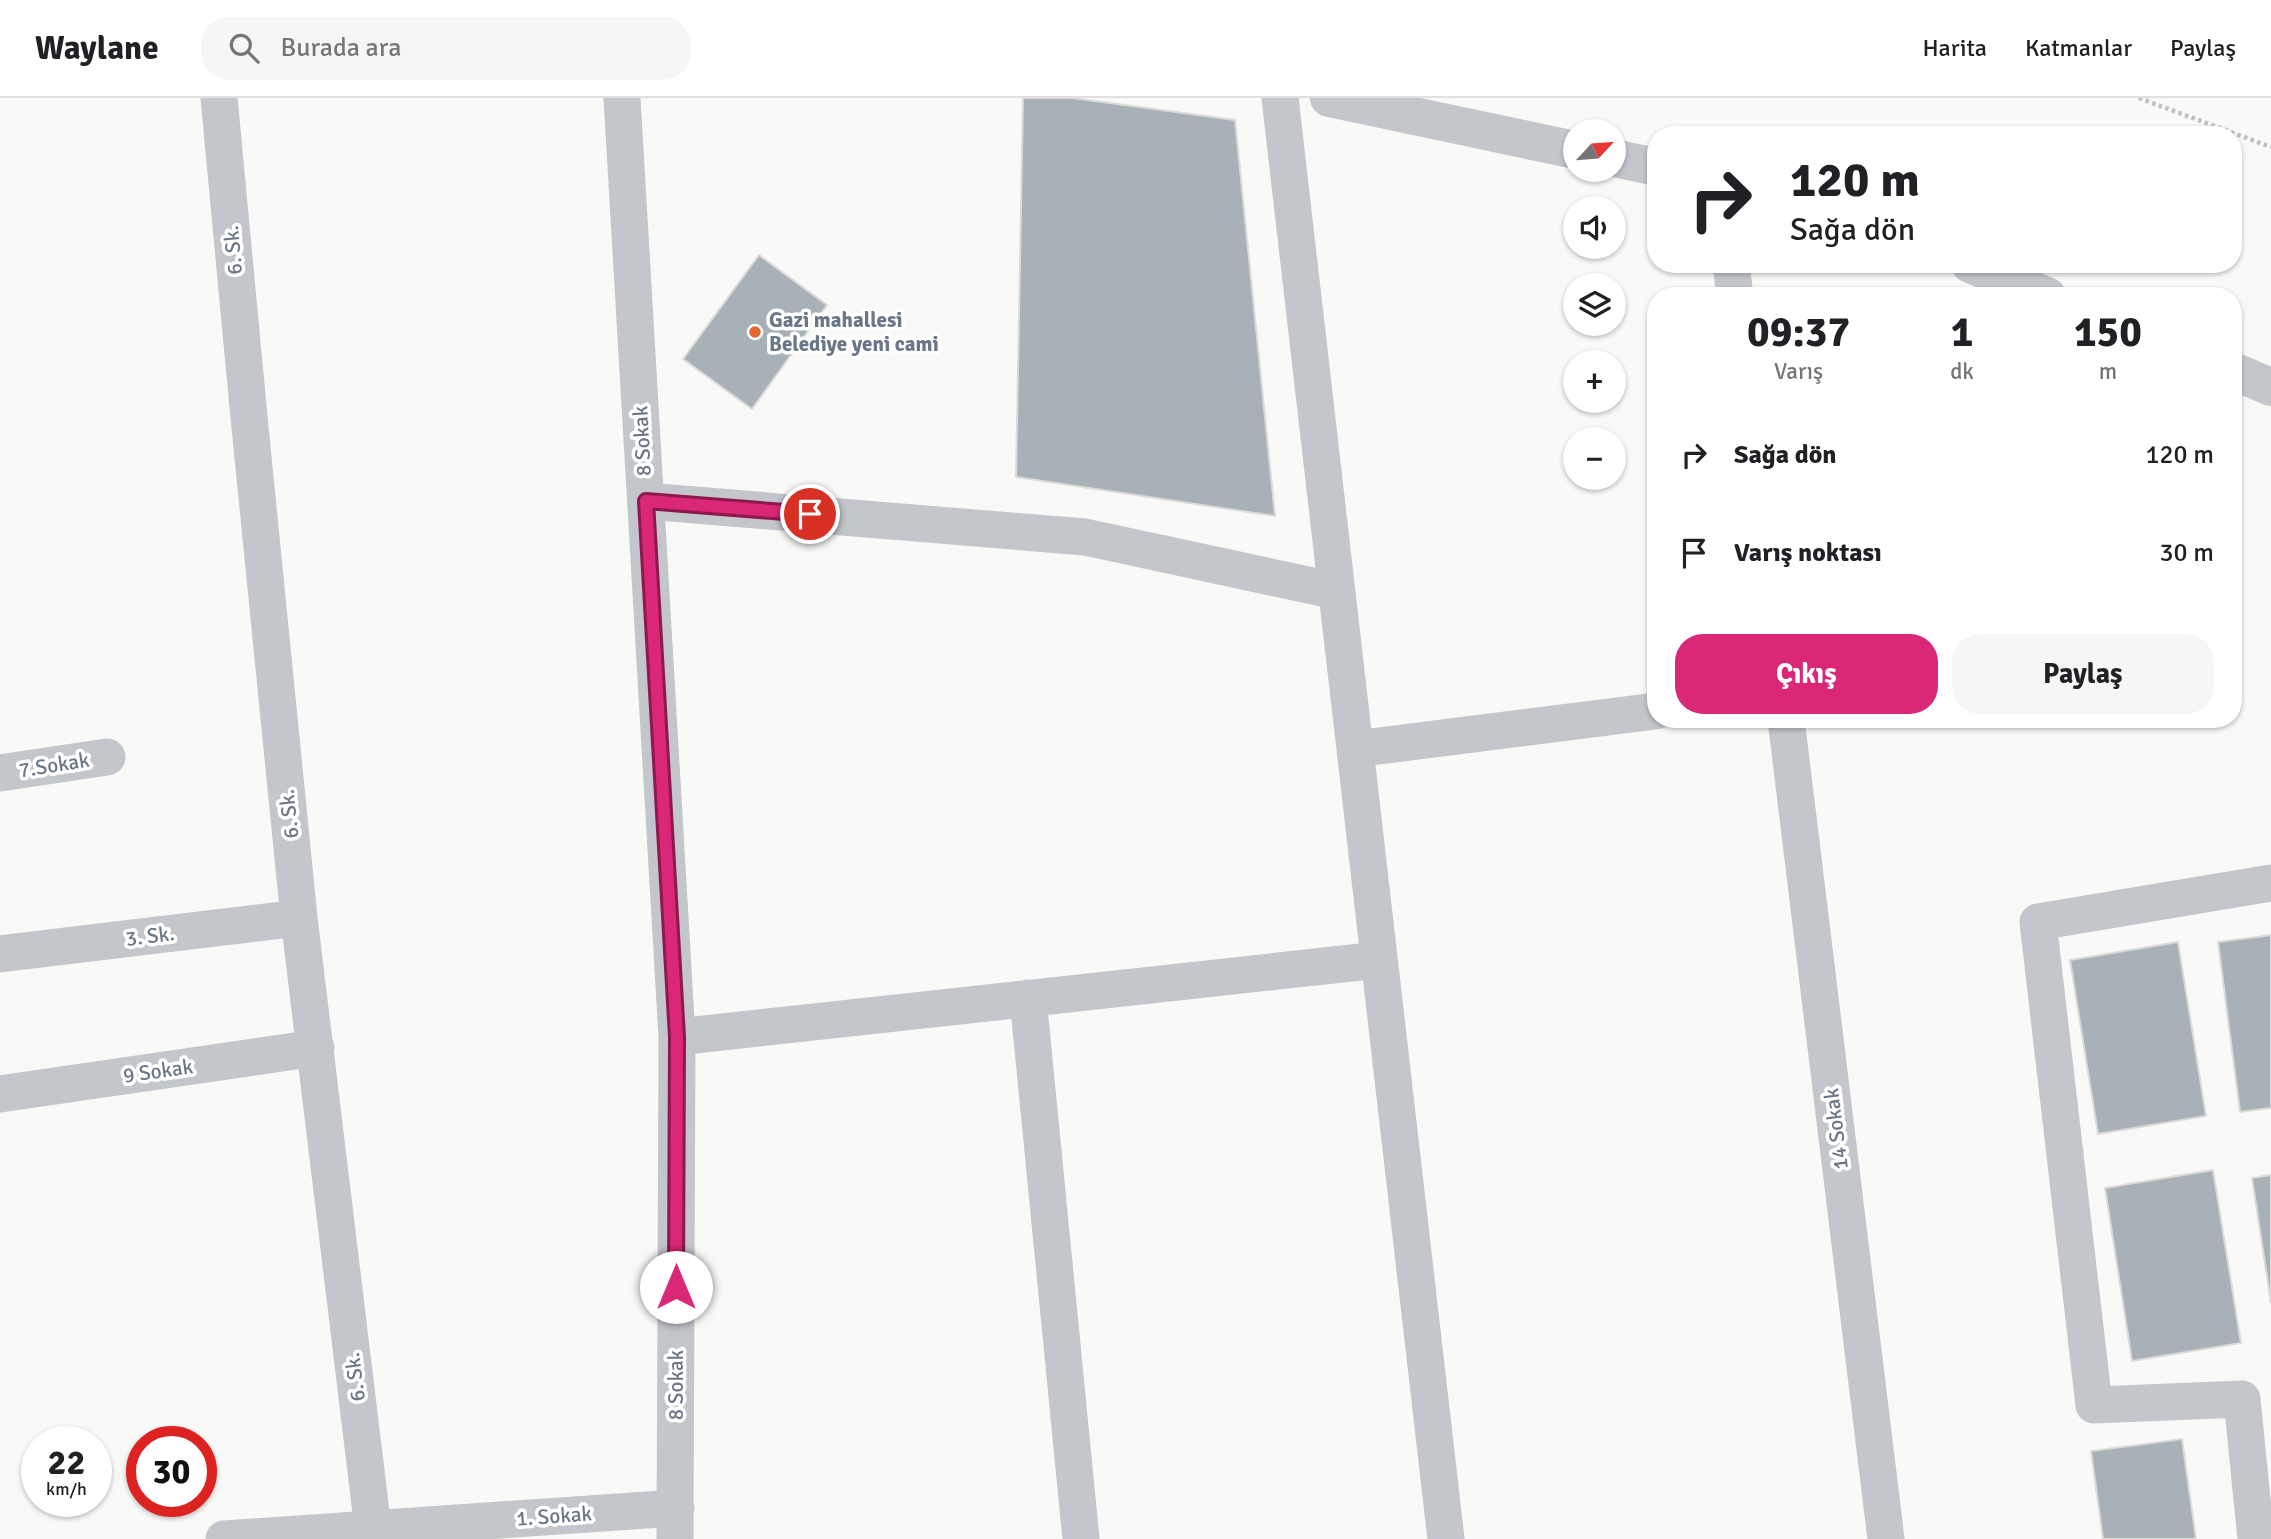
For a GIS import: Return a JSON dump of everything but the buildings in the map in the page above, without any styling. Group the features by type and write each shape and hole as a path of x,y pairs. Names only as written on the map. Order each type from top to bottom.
{"street":[{"name":"6. Sk.","path":"219,98 299,918 373,1529"},
{"name":"8 Sokak","path":"622,98 677,1037 675,1524"},
{"path":"1280,98 1446,1539"},
{"path":"1329,98 1563,147"},
{"path":"1626,161 1647,165"},
{"path":"1992,273 2025,287"},
{"path":"2242,376 2271,387"},
{"path":"646,501 1085,537 1336,591"},
{"path":"1355,749 1647,712"},
{"name":"14 Sokak","path":"1787,728 1886,1539"},
{"name":"7.Sokak","path":"0,773 107,757"},
{"path":"2256,1539 2242,1399 2094,1405 2038,922 2271,883"},
{"name":"3. Sk.","path":"0,954 299,918"},
{"path":"677,1037 1380,960"},
{"path":"1028,998 1081,1539"},
{"name":"9 Sokak","path":"0,1094 316,1048"},
{"name":"1. Sokak","path":"224,1539 373,1529 675,1524"}],"path":[{"path":"2139,98 2214,126"},
{"path":"2242,136 2271,147"}],"place":[{"name":"Gazi mahallesi Belediye yeni cami","path":"755,332"}],"route":[{"path":"676,1287 677,1037 646,501 810,514"}]}
